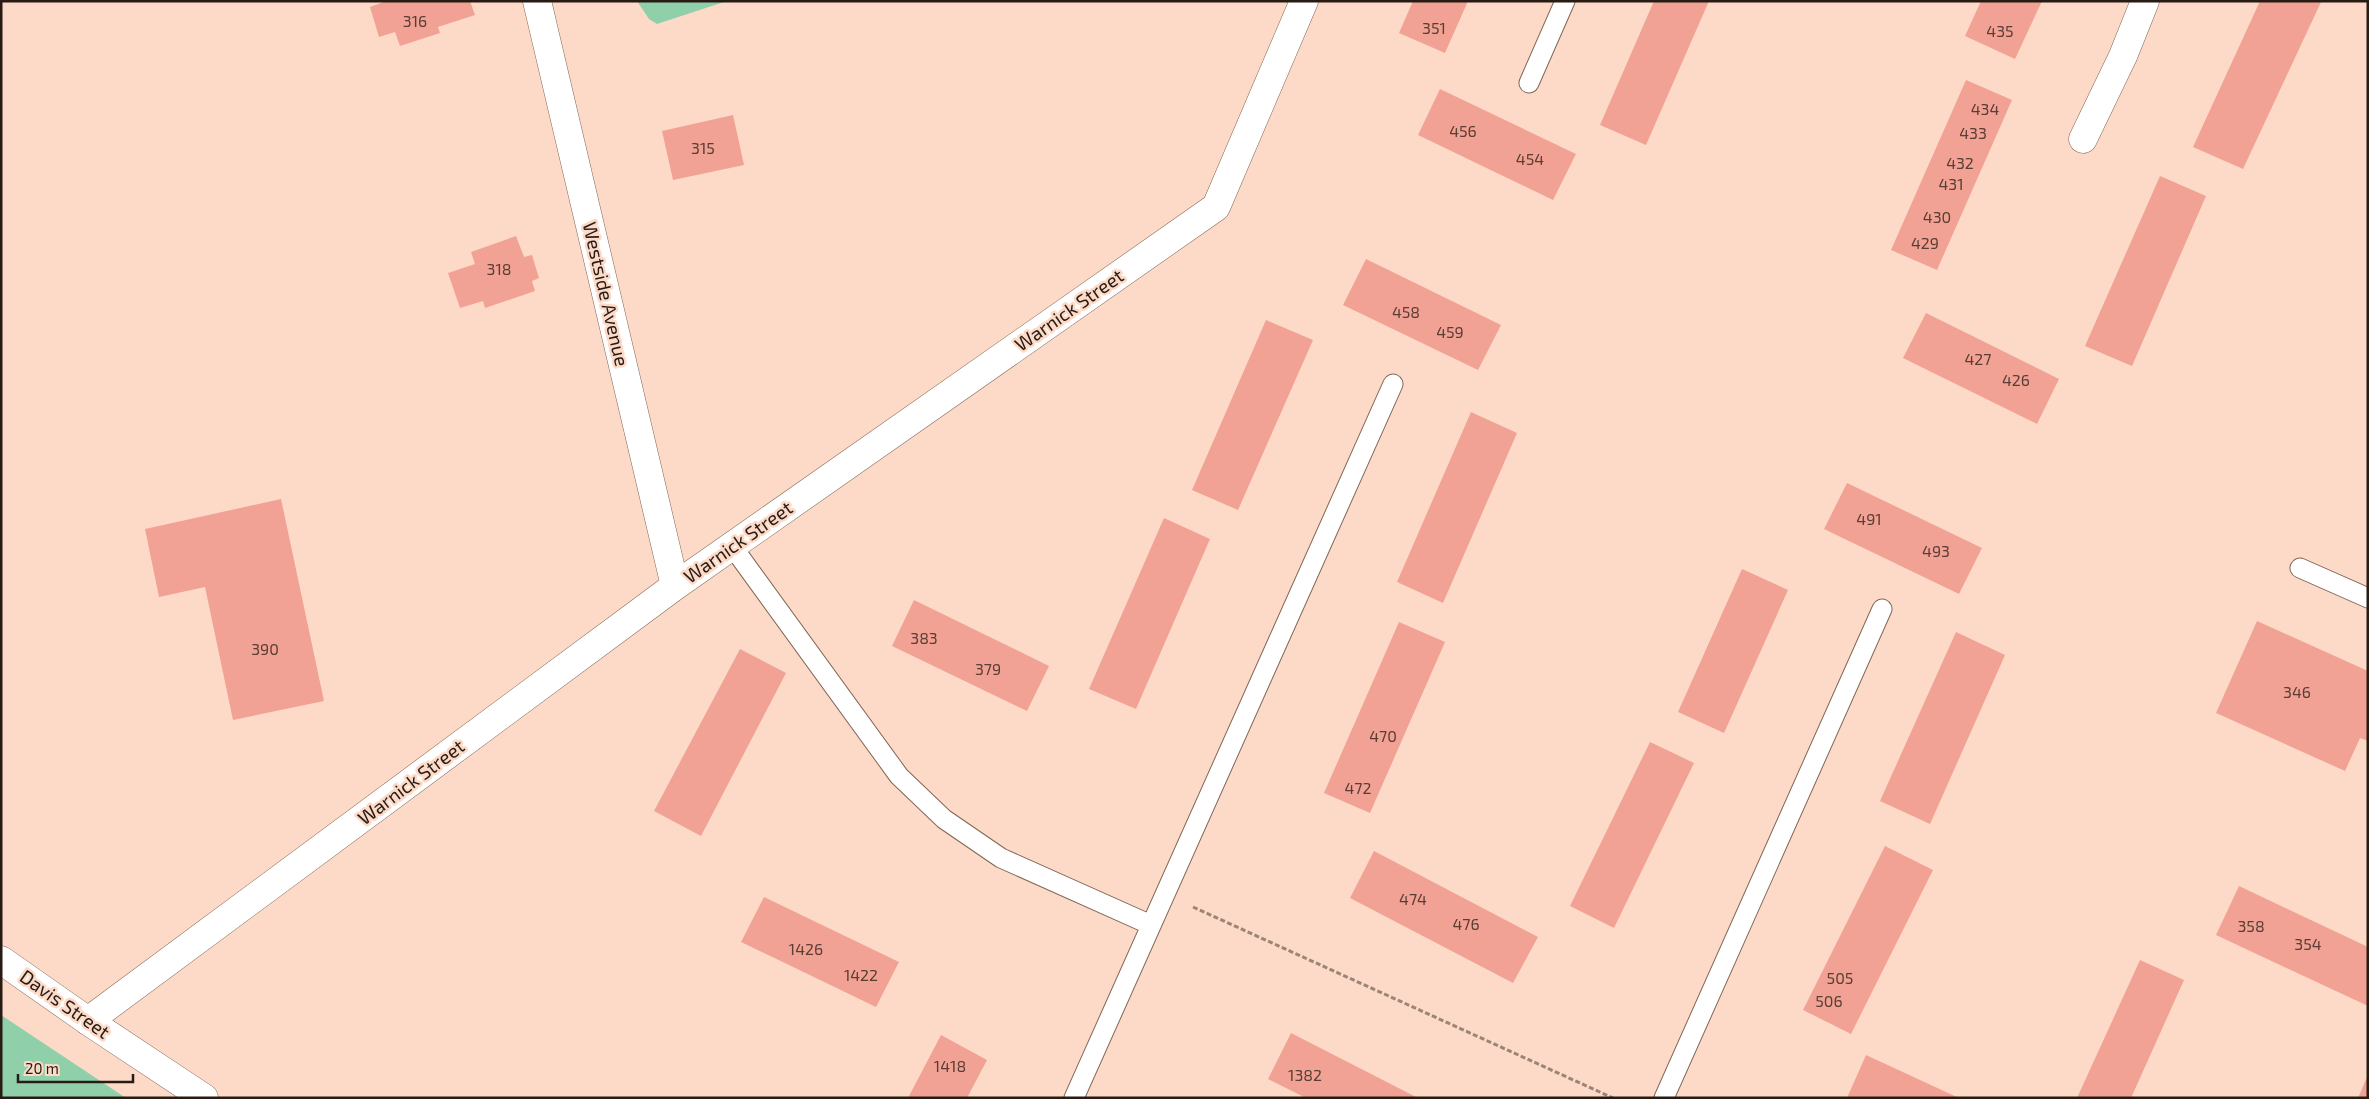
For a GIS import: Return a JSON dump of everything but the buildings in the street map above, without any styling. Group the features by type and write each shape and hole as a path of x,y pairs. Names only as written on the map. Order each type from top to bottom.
{"street":[{"name":"Westside Avenue","path":"536,1 675,586"},
{"name":"Warnick Street","path":"88,1021 675,586 1216,207 1304,1"},
{"path":"2083,139 2122,56 2145,1"},
{"name":"Davis Street","path":"1,960 88,1021 204,1098"}],"lane":[{"path":"1529,83 1565,1"},
{"path":"1074,1098 1393,384"},
{"path":"732,546 900,776 944,819 1001,858 1151,925"},
{"path":"2300,568 2368,598"},
{"path":"1664,1098 1882,609"}],"path":[{"path":"1165,894 1613,1098"}],"green space":[{"path":"637,1 727,1 657,24 649,19"},
{"path":"1,1015 126,1098 1,1098"}]}
